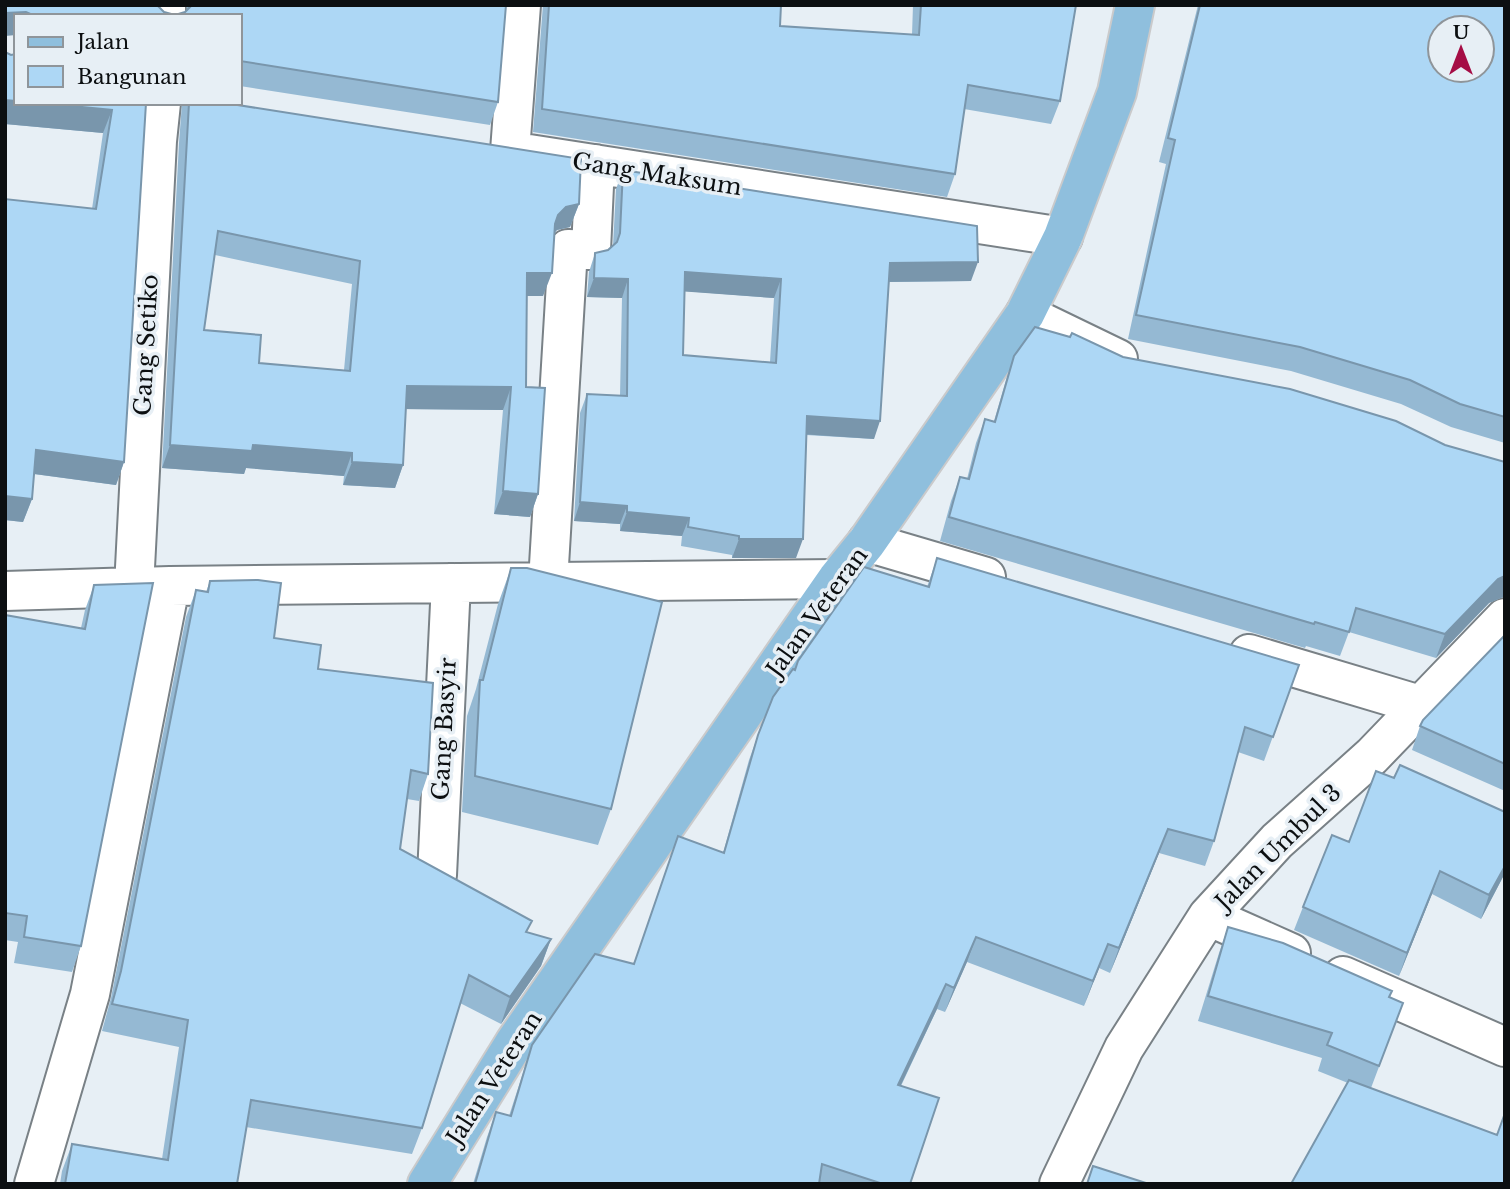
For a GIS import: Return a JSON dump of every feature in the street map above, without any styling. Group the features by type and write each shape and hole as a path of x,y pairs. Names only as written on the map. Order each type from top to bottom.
{"main road":[{"name":"Jalan Veteran","path":"427,1184 515,1042 1025,314 1063,237 1117,92 1135,5"}],"street":[{"path":"510,151 521,5"},
{"name":"Gang Setiko","path":"34,1184 90,993 152,587 157,141 161,105"},
{"name":"Gang Maksum","path":"469,144 1063,237"},
{"path":"548,582 568,249 591,250 595,164"},
{"path":"1025,314 1118,359 1157,367"},
{"path":"867,542 1025,589"},
{"path":"5,591 837,579"},
{"name":"Gang Basyir","path":"437,875 451,583"},
{"name":"Jalan Umbul 3","path":"1077,1173 1124,1048 1208,916 1277,841 1372,756 1505,618"},
{"path":"1209,643 1420,705"},
{"path":"1372,756 1409,772"},
{"path":"1208,916 1505,1047"}],"building":[{"path":"5,5 157,5 164,12 171,14 26,12 5,13"},
{"path":"192,5 506,5 498,102 242,61 242,14 178,14"},
{"path":"549,5 781,5 780,26 919,35 921,5 1076,5 1060,101 968,85 955,174 542,109"},
{"path":"1200,5 1505,5 1505,417 1460,404 1410,380 1300,347 1136,315 1175,140 1168,138"},
{"path":"5,52 14,54 14,101 5,100"},
{"path":"61,105 146,105 124,462 36,450 32,499 5,496 5,199 96,209 112,110"},
{"path":"189,105 238,105 581,159 579,204 566,207 558,215 555,224 552,273 527,273 526,387 545,388 538,494 503,491 511,387 407,386 403,465 352,462 352,453 253,445 252,451 170,445","holes":["218,231 360,261 350,371 259,363 261,335 204,330"]},
{"path":"623,170 977,226 978,262 890,263 880,421 807,416 803,539 739,539 739,536 688,527 689,518 627,512 627,506 580,502 587,394 627,396 628,279 594,278 595,253 608,250 617,242 620,233","holes":["685,272 781,279 776,363 683,355"]},
{"path":"1035,327 1070,337 1072,333 1123,357 1290,389 1396,421 1445,445 1505,462 1505,576 1498,579 1445,634 1356,608 1349,632 949,517 960,477 969,479 985,419 995,422 1014,356"},
{"path":"937,558 1299,665 1273,737 1245,727 1214,841 1168,829 1119,948 1108,944 1093,981 976,937 954,988 946,984 898,1085 939,1098 910,1184 883,1184 822,1164 819,1184 475,1184 496,1112 511,1116 532,1045 595,954 634,964 678,836 724,853 758,735 773,697 793,669 795,670 798,661 864,567 929,587"},
{"path":"511,568 527,568 662,602 611,809 475,776 480,680 483,680"},
{"path":"258,580 281,583 274,638 321,645 318,669 433,683 428,774 411,770 400,849 532,921 526,932 551,939 510,997 469,975 422,1128 251,1100 237,1184 65,1184 72,1144 168,1160 188,1020 112,1004 121,971 196,590 208,592 210,581"},
{"path":"153,583 81,946 24,937 27,916 5,913 5,615 85,629 94,585"},
{"path":"1505,635 1505,764 1420,726"},
{"path":"1400,765 1505,812 1505,866 1489,895 1440,871 1407,953 1303,907 1332,835 1349,842 1376,771 1394,778"},
{"path":"1228,927 1283,943 1392,991 1389,997 1403,1003 1379,1066 1327,1045 1332,1033 1208,996"},
{"path":"1349,1080 1497,1135 1505,1113 1505,1184 1291,1184"},
{"path":"1093,1166 1149,1184 1087,1184"}]}
